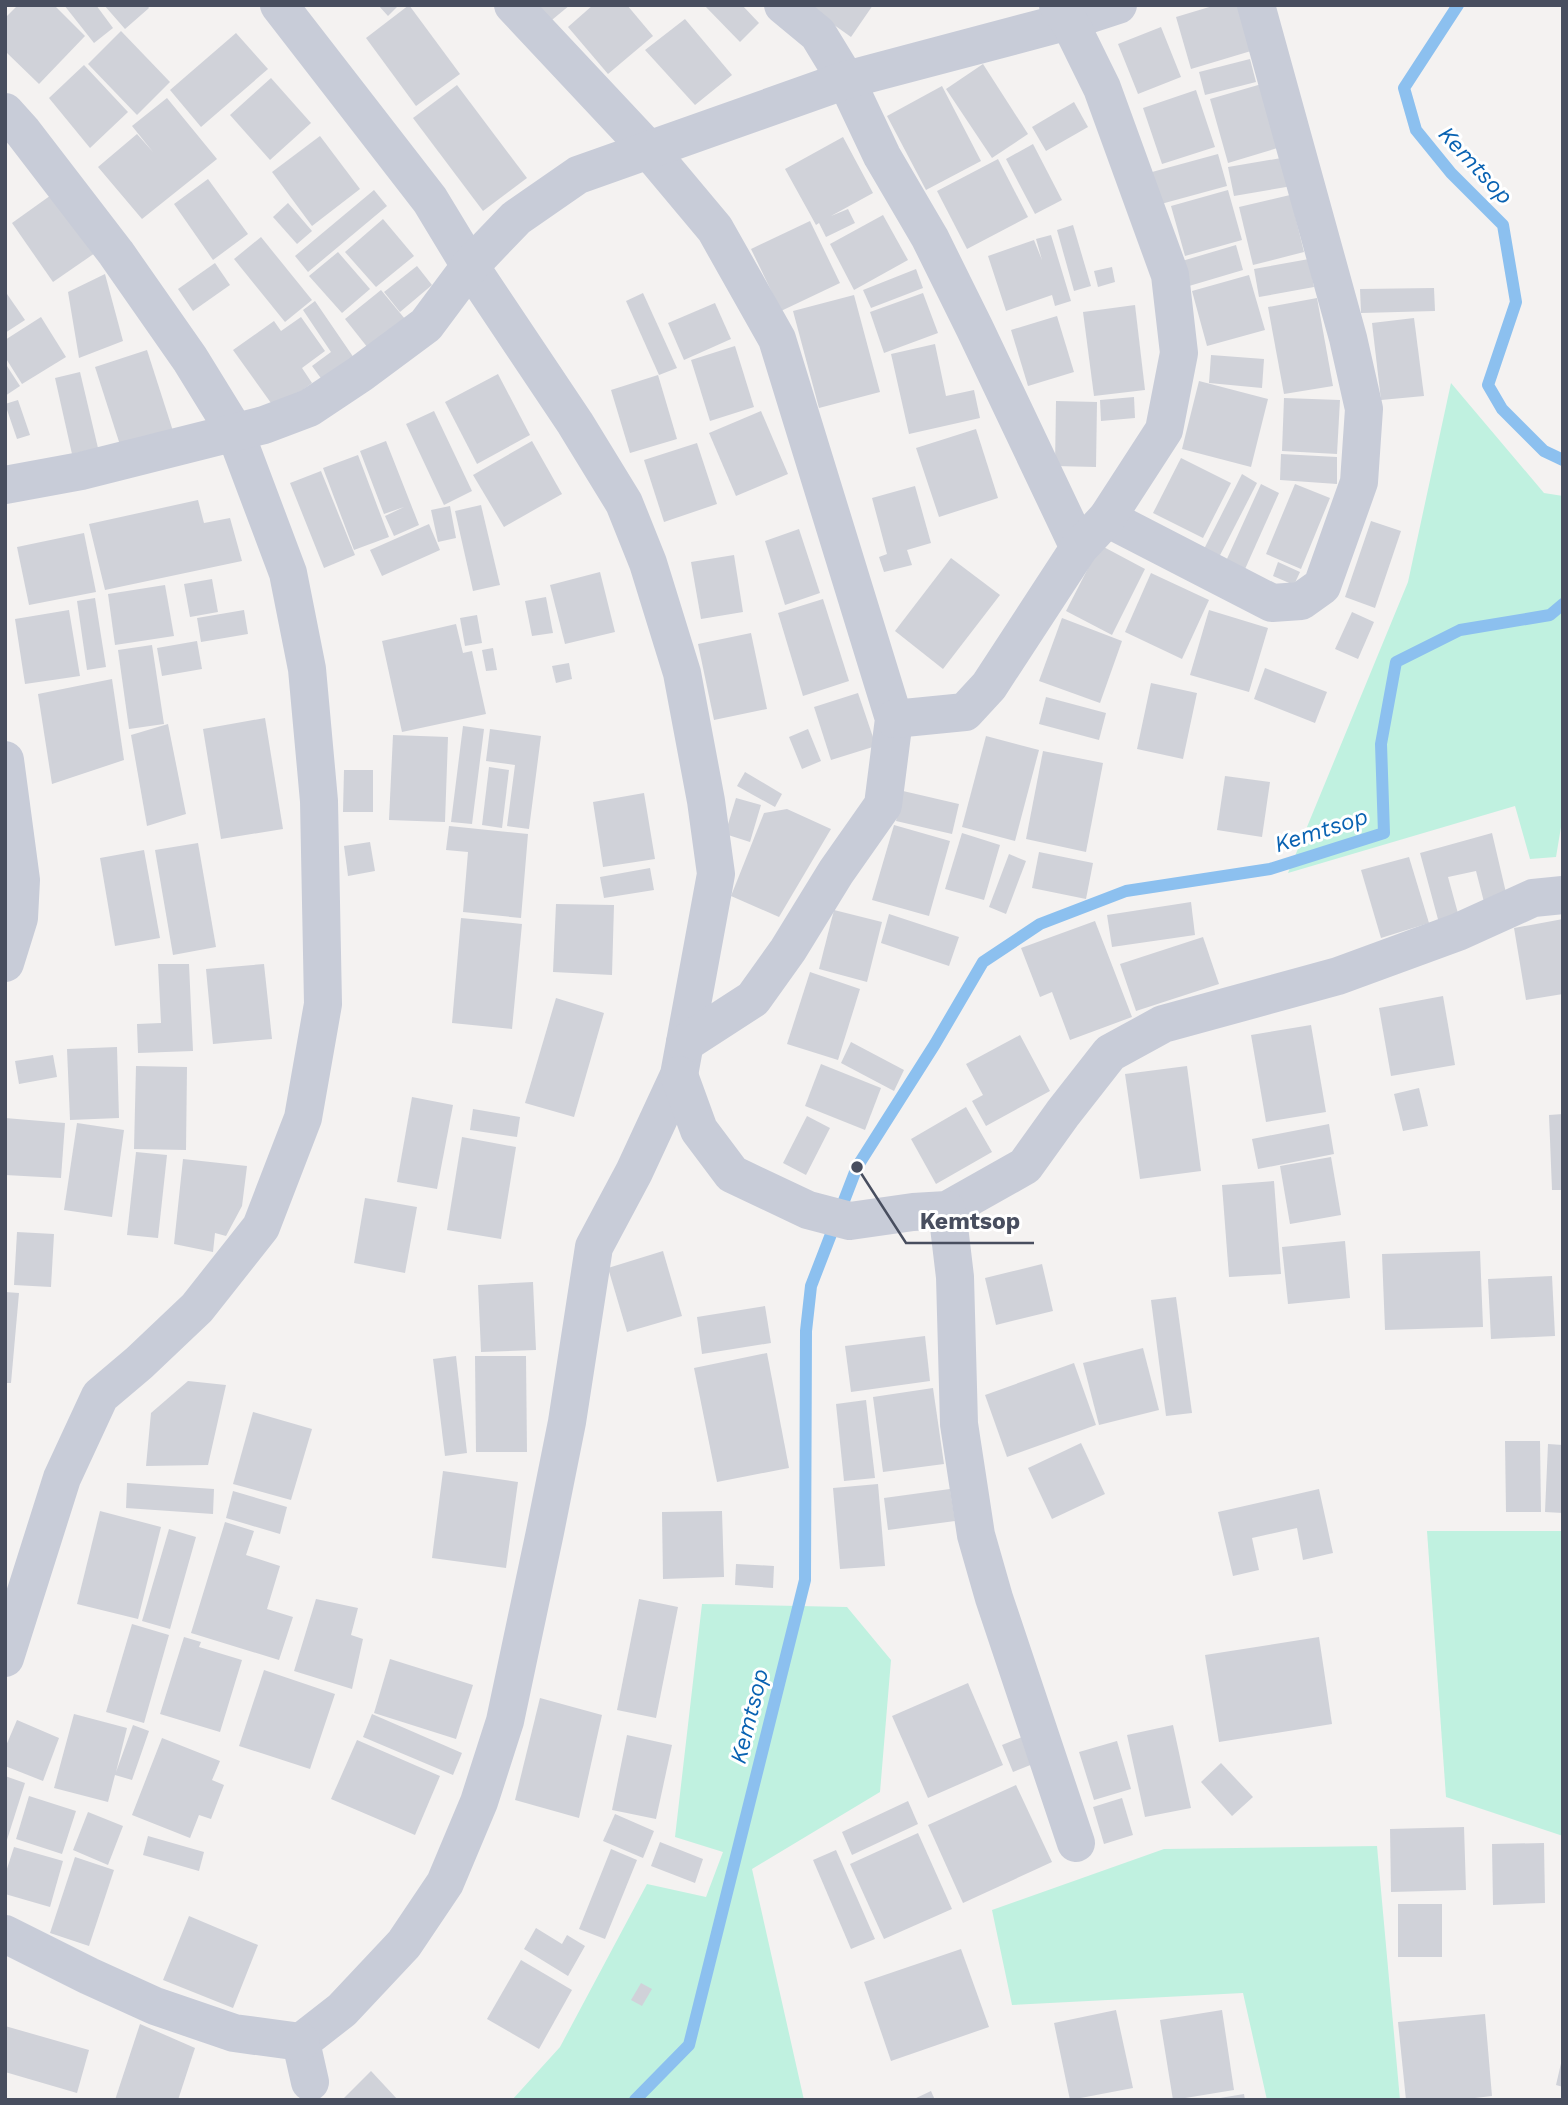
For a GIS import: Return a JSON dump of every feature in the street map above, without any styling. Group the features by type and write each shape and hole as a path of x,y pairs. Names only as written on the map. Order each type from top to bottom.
{"street":[{"path":"5,1934 155,2006 234,2033 301,2042 342,2010 404,1944 445,1883 479,1802 505,1721 567,1422 594,1247 634,1172 682,1059 716,874 706,801 682,673 648,563 624,503 430,200 279,5"},
{"path":"513,5 648,149 715,229 777,339 894,719 883,805 753,999 682,1059"},
{"path":"783,5 818,34 846,80 882,156 930,238 1079,548"},
{"path":"5,485 80,471 264,425 310,408 426,325 470,266 516,218 578,175 846,80 1064,13 1118,5"},
{"path":"1107,518 1272,603 1301,601 1322,586 1359,482 1364,409 1348,338 1256,5"},
{"path":"894,719 965,712 989,686 1079,548 1107,518 1164,430 1179,353 1170,275 1102,89 1064,13"},
{"path":"5,112 116,253 190,359 235,432 288,573 307,669 319,801 323,1004 303,1118 261,1227 197,1308 100,1396 62,1478 5,1658"},
{"path":"5,760 20,880 19,918 5,963"},
{"path":"682,1059 699,1130 732,1174 808,1210 850,1221 947,1210 1025,1166 1110,1053 1163,1024 1338,976 1458,932 1533,898 1563,895"},
{"path":"947,1210 955,1277 959,1424 976,1535 994,1598 1076,1843"},
{"path":"301,2042 310,2082"}],"green space":[{"path":"1451,383 1544,493 1563,496 1563,815 1556,857 1530,859 1515,806 1288,873 1408,582"},
{"path":"1427,1531 1563,1531 1563,1836 1446,1797"},
{"path":"702,1604 847,1607 891,1660 880,1792 752,1869 804,2100 512,2100 560,2047 647,1884 706,1897 723,1852 675,1837"},
{"path":"1377,1846 1400,2100 1267,2100 1243,1993 1012,2005 992,1910 1164,1849"}],"building":[{"path":"18,5 54,5 85,36 39,84 5,51 5,18"},
{"path":"64,5 96,5 113,28 94,43"},
{"path":"104,5 147,5 149,8 125,29"},
{"path":"378,5 399,5 388,16"},
{"path":"409,5 460,74 416,106 366,38"},
{"path":"532,5 570,5 547,24"},
{"path":"593,5 627,5 653,36 608,74 568,27"},
{"path":"704,5 742,5 759,23 740,42"},
{"path":"806,5 873,5 851,37"},
{"path":"1216,5 1238,5 1251,51 1191,69 1176,17"},
{"path":"685,19 732,75 695,105 645,50"},
{"path":"1161,27 1181,77 1138,94 1118,44"},
{"path":"121,31 170,82 137,115 88,64"},
{"path":"236,33 268,69 201,127 170,90"},
{"path":"1250,59 1256,82 1205,95 1199,72"},
{"path":"983,64 1028,134 992,158 946,89"},
{"path":"84,65 128,112 90,148 49,98"},
{"path":"271,78 311,123 270,160 230,115"},
{"path":"1265,83 1284,146 1228,163 1210,99"},
{"path":"457,85 527,178 483,211 413,118"},
{"path":"942,86 981,161 926,190 887,116"},
{"path":"1196,90 1215,147 1162,164 1143,108"},
{"path":"167,98 217,159 142,219 98,167 137,134 153,152 132,126"},
{"path":"1074,102 1088,127 1046,151 1032,127"},
{"path":"320,136 360,189 312,226 272,172"},
{"path":"843,137 873,193 831,216 848,209 855,223 826,237 819,223 816,225 785,169"},
{"path":"1033,144 1062,200 1035,214 1006,159"},
{"path":"1218,154 1227,186 1161,204 1152,172"},
{"path":"1287,157 1292,186 1234,196 1228,167"},
{"path":"998,159 1028,217 967,249 937,191"},
{"path":"208,179 248,234 213,260 174,204"},
{"path":"374,190 387,206 308,272 295,256"},
{"path":"1228,190 1242,240 1185,256 1171,206"},
{"path":"54,193 95,253 53,282 12,223"},
{"path":"1290,195 1304,252 1253,265 1239,207"},
{"path":"288,203 312,231 297,244 273,217"},
{"path":"883,215 908,260 854,290 830,244"},
{"path":"383,219 414,256 376,287 345,252"},
{"path":"810,221 840,283 781,311 751,249"},
{"path":"1073,225 1091,286 1074,291 1057,230"},
{"path":"1051,235 1071,301 1055,306 1052,295 1006,311 988,256 1034,240 1042,260 1036,239"},
{"path":"261,237 312,300 285,322 234,259"},
{"path":"1236,245 1243,270 1189,286 1182,261"},
{"path":"338,252 370,289 342,313 309,276"},
{"path":"1309,259 1314,287 1259,297 1254,269"},
{"path":"215,263 230,285 193,311 178,289"},
{"path":"417,266 432,285 400,312 384,292"},
{"path":"1112,267 1115,282 1098,287 1094,271"},
{"path":"916,269 923,288 871,308 863,290"},
{"path":"105,274 123,341 79,358 68,292"},
{"path":"1249,275 1265,330 1207,346 1192,291"},
{"path":"1434,288 1435,311 1361,313 1360,289"},
{"path":"381,290 405,319 368,348 345,319"},
{"path":"5,291 25,320 5,333"},
{"path":"643,293 677,368 659,375 626,301"},
{"path":"923,293 938,333 884,353 870,312"},
{"path":"854,295 880,392 819,408 793,311"},
{"path":"1317,298 1333,386 1284,394 1268,307"},
{"path":"315,301 354,358 323,381 312,366 331,352 303,310"},
{"path":"715,303 731,339 684,360 668,323"},
{"path":"1135,305 1145,390 1094,396 1083,312"},
{"path":"1057,316 1074,372 1028,386 1011,330"},
{"path":"41,317 66,357 22,384 5,357 5,340"},
{"path":"301,317 325,351 302,368 312,383 276,410 233,350 274,321 281,331"},
{"path":"1414,318 1424,396 1381,400 1372,323"},
{"path":"935,344 946,396 974,390 980,418 909,434 891,354"},
{"path":"735,346 754,407 710,421 691,360"},
{"path":"147,350 173,431 121,448 95,367"},
{"path":"1211,355 1264,359 1262,388 1209,383"},
{"path":"5,363 20,386 5,396"},
{"path":"80,372 98,448 72,454 55,378"},
{"path":"498,374 530,435 477,464 445,402"},
{"path":"658,375 677,439 630,453 611,390"},
{"path":"1199,381 1268,399 1251,467 1182,449"},
{"path":"1134,397 1135,418 1101,421 1100,400"},
{"path":"1284,398 1340,400 1337,454 1282,451"},
{"path":"18,400 30,435 17,439 5,404"},
{"path":"1056,401 1097,402 1096,467 1055,466"},
{"path":"434,411 472,491 444,505 406,424"},
{"path":"761,411 788,474 736,496 709,433"},
{"path":"976,429 998,498 939,517 916,448"},
{"path":"386,441 419,525 394,536 385,516 404,507 384,514 360,451"},
{"path":"532,441 562,494 504,527 473,475"},
{"path":"697,443 717,504 664,522 644,460"},
{"path":"1281,454 1337,457 1337,484 1280,480"},
{"path":"358,455 389,537 354,550 323,468"},
{"path":"1181,458 1231,483 1203,538 1153,513"},
{"path":"321,471 355,555 324,568 290,483"},
{"path":"1242,474 1257,483 1216,563 1201,555"},
{"path":"1261,484 1279,493 1245,569 1226,561"},
{"path":"1295,484 1330,498 1301,569 1266,554"},
{"path":"915,486 931,543 907,550 912,565 884,572 879,557 887,554 872,498"},
{"path":"198,500 204,523 230,518 242,561 105,590 89,524"},
{"path":"481,505 500,585 473,591 455,511"},
{"path":"450,506 456,538 438,542 431,510"},
{"path":"1371,521 1401,531 1375,608 1345,597"},
{"path":"429,524 440,550 382,576 370,550"},
{"path":"799,529 820,593 785,605 765,541"},
{"path":"84,533 96,592 29,605 17,547"},
{"path":"1100,545 1145,569 1112,635 1066,611"},
{"path":"734,555 743,612 701,619 691,562"},
{"path":"951,558 1000,595 943,669 895,631"},
{"path":"1278,562 1300,572 1294,585 1273,576"},
{"path":"600,572 615,632 565,644 550,585"},
{"path":"1151,573 1209,600 1182,659 1125,632"},
{"path":"212,579 218,612 190,617 184,584"},
{"path":"165,585 174,636 115,645 108,594"},
{"path":"546,597 553,633 532,636 525,601"},
{"path":"95,598 106,667 87,670 77,601"},
{"path":"823,599 849,681 803,696 778,613"},
{"path":"69,610 80,676 25,684 15,619"},
{"path":"244,610 248,634 201,642 197,618"},
{"path":"1209,610 1268,628 1249,692 1190,675"},
{"path":"1352,612 1374,622 1358,659 1335,649"},
{"path":"477,615 482,643 465,646 460,618"},
{"path":"1062,618 1122,641 1100,703 1039,681"},
{"path":"456,624 463,653 472,651 486,714 402,732 382,641"},
{"path":"751,633 767,709 714,720 698,644"},
{"path":"197,641 202,669 162,676 157,648"},
{"path":"152,645 164,724 129,729 118,650"},
{"path":"493,648 497,670 486,671 482,650"},
{"path":"569,663 572,679 556,683 552,666"},
{"path":"1265,668 1327,692 1315,723 1254,699"},
{"path":"112,679 124,760 52,784 38,694"},
{"path":"1151,683 1197,693 1183,759 1137,749"},
{"path":"858,693 876,746 831,760 814,707"},
{"path":"1046,697 1106,713 1099,740 1039,724"},
{"path":"265,718 283,829 221,839 203,729"},
{"path":"168,724 186,814 147,826 131,735"},
{"path":"463,726 484,729 472,824 451,822"},
{"path":"490,729 541,736 529,829 507,826 515,765 486,761"},
{"path":"808,729 821,761 802,769 789,737"},
{"path":"393,735 448,737 445,822 389,820"},
{"path":"986,736 1039,750 1015,841 962,827"},
{"path":"1043,751 1103,763 1086,852 1026,839"},
{"path":"489,767 509,770 502,828 482,825"},
{"path":"344,770 373,770 373,812 343,812"},
{"path":"745,772 782,794 775,807 737,786"},
{"path":"1225,776 1270,782 1262,837 1217,830"},
{"path":"903,791 959,804 952,834 896,821"},
{"path":"644,793 655,859 603,867 593,802"},
{"path":"736,798 761,805 750,842 725,834"},
{"path":"787,809 831,829 779,917 731,896 764,813"},
{"path":"894,825 950,841 929,916 872,900"},
{"path":"449,826 528,834 521,918 463,912 468,852 446,850"},
{"path":"962,833 1000,845 984,900 945,889"},
{"path":"1492,833 1507,897 1484,902 1476,871 1448,877 1459,917 1439,923 1420,853"},
{"path":"370,842 375,871 348,876 344,846"},
{"path":"198,843 216,947 173,955 155,850"},
{"path":"144,850 160,938 115,946 100,858"},
{"path":"1039,852 1093,863 1086,899 1032,888"},
{"path":"1009,854 1026,861 1006,914 989,907"},
{"path":"1409,857 1429,923 1381,938 1361,870"},
{"path":"650,868 654,890 604,898 600,877"},
{"path":"1191,902 1195,935 1112,947 1107,915"},
{"path":"556,904 614,905 612,975 553,972"},
{"path":"834,910 882,922 867,982 819,969"},
{"path":"889,914 959,937 949,966 881,943"},
{"path":"461,918 522,924 512,1029 452,1023"},
{"path":"1563,919 1563,994 1526,1000 1514,928"},
{"path":"1095,921 1132,1017 1070,1040 1052,992 1040,997 1021,948"},
{"path":"1203,937 1219,984 1136,1011 1120,964"},
{"path":"158,964 189,964 193,1051 138,1053 137,1024 161,1023"},
{"path":"264,964 272,1039 213,1044 206,969"},
{"path":"810,972 860,989 838,1060 787,1044"},
{"path":"1443,996 1455,1065 1391,1076 1379,1008"},
{"path":"556,998 604,1013 574,1117 525,1103"},
{"path":"1311,1025 1326,1112 1266,1122 1251,1035"},
{"path":"1020,1035 1050,1091 986,1126 972,1101 983,1095 966,1064"},
{"path":"851,1042 904,1070 894,1091 841,1063"},
{"path":"117,1047 119,1118 70,1120 67,1049"},
{"path":"53,1055 57,1077 19,1084 15,1061"},
{"path":"821,1064 881,1088 865,1130 805,1106"},
{"path":"136,1066 187,1067 186,1150 134,1149"},
{"path":"1187,1066 1201,1171 1140,1179 1125,1074"},
{"path":"1419,1088 1428,1126 1403,1131 1394,1094"},
{"path":"412,1097 453,1105 437,1189 397,1182"},
{"path":"966,1107 992,1152 936,1184 911,1139"},
{"path":"473,1109 520,1117 517,1137 470,1130"},
{"path":"1563,1114 1563,1190 1552,1190 1549,1115"},
{"path":"807,1116 830,1128 806,1175 783,1163"},
{"path":"5,1118 65,1123 61,1178 5,1175"},
{"path":"77,1123 124,1130 112,1217 64,1210"},
{"path":"1329,1124 1334,1154 1258,1169 1252,1139"},
{"path":"462,1137 516,1147 501,1239 447,1230"},
{"path":"136,1152 167,1155 158,1238 127,1235"},
{"path":"1331,1157 1341,1215 1290,1224 1280,1166"},
{"path":"183,1159 247,1166 242,1206 226,1236 215,1233 213,1252 174,1244"},
{"path":"1274,1181 1281,1274 1229,1277 1222,1185"},
{"path":"365,1198 417,1207 405,1273 354,1263"},
{"path":"17,1232 54,1234 51,1287 14,1285"},
{"path":"1345,1241 1350,1298 1288,1304 1282,1247"},
{"path":"663,1251 682,1316 627,1332 608,1268"},
{"path":"1480,1251 1483,1327 1385,1330 1382,1254"},
{"path":"1042,1264 1053,1311 996,1325 985,1278"},
{"path":"1552,1276 1555,1336 1491,1339 1488,1279"},
{"path":"533,1282 536,1350 481,1352 478,1285"},
{"path":"5,1292 19,1293 11,1383 5,1383"},
{"path":"1176,1297 1192,1413 1166,1416 1151,1300"},
{"path":"765,1306 771,1343 702,1354 697,1317"},
{"path":"925,1336 930,1381 851,1392 845,1346"},
{"path":"1143,1348 1159,1410 1099,1425 1083,1363"},
{"path":"767,1353 789,1468 717,1482 694,1368"},
{"path":"456,1356 467,1453 445,1456 433,1359"},
{"path":"475,1356 526,1356 527,1452 476,1452"},
{"path":"1074,1363 1096,1425 1007,1457 985,1395"},
{"path":"188,1381 226,1385 208,1465 146,1466 151,1413"},
{"path":"933,1388 944,1464 883,1472 873,1397"},
{"path":"866,1400 875,1478 844,1481 836,1404"},
{"path":"253,1412 312,1429 291,1500 233,1484"},
{"path":"1505,1441 1540,1441 1541,1512 1506,1512"},
{"path":"1081,1443 1105,1494 1052,1519 1028,1468"},
{"path":"1548,1444 1563,1445 1563,1513 1545,1512"},
{"path":"443,1471 518,1482 506,1568 432,1558"},
{"path":"127,1483 214,1489 213,1514 126,1508"},
{"path":"878,1484 885,1566 840,1569 833,1488"},
{"path":"950,1489 955,1521 888,1530 884,1498"},
{"path":"1319,1489 1333,1553 1303,1560 1297,1528 1252,1538 1259,1570 1233,1576 1218,1512"},
{"path":"233,1491 287,1507 280,1534 226,1518"},
{"path":"100,1511 161,1527 138,1619 77,1604"},
{"path":"722,1511 724,1577 663,1579 662,1512"},
{"path":"225,1522 254,1531 246,1555 280,1566 267,1609 293,1617 279,1660 191,1633"},
{"path":"169,1529 196,1537 170,1629 142,1621"},
{"path":"736,1564 774,1566 773,1588 735,1585"},
{"path":"316,1599 358,1608 351,1635 363,1639 352,1689 294,1671"},
{"path":"639,1599 678,1607 656,1718 617,1710"},
{"path":"132,1624 169,1635 144,1723 106,1712"},
{"path":"184,1637 201,1642 199,1647 242,1660 220,1732 160,1714"},
{"path":"1319,1637 1332,1724 1219,1742 1205,1655"},
{"path":"390,1659 473,1685 456,1739 374,1713"},
{"path":"264,1670 335,1694 310,1769 239,1746"},
{"path":"968,1683 1003,1765 928,1798 892,1716"},
{"path":"540,1698 602,1715 579,1818 515,1800"},
{"path":"74,1714 127,1728 116,1772 133,1725 149,1731 132,1780 115,1775 108,1802 54,1788"},
{"path":"372,1714 462,1753 453,1775 363,1737"},
{"path":"17,1720 59,1738 43,1781 5,1766 5,1748"},
{"path":"1173,1725 1191,1808 1145,1817 1127,1735"},
{"path":"627,1735 672,1745 656,1819 612,1810"},
{"path":"1022,1737 1033,1764 1013,1772 1002,1745"},
{"path":"162,1738 220,1761 212,1780 224,1785 211,1819 199,1815 190,1838 132,1815"},
{"path":"357,1740 440,1776 415,1835 331,1799"},
{"path":"1117,1741 1131,1789 1094,1800 1079,1752"},
{"path":"1221,1763 1253,1797 1232,1816 1201,1782"},
{"path":"5,1776 25,1783 6,1843 5,1843"},
{"path":"1016,1785 1052,1862 963,1903 928,1825"},
{"path":"29,1796 76,1811 62,1854 16,1839"},
{"path":"1122,1798 1133,1835 1104,1844 1093,1807"},
{"path":"908,1801 918,1824 852,1855 842,1832"},
{"path":"88,1812 123,1826 108,1865 73,1850"},
{"path":"615,1814 654,1831 643,1858 603,1841"},
{"path":"1464,1827 1466,1890 1391,1892 1390,1829"},
{"path":"918,1833 952,1909 884,1939 850,1864"},
{"path":"148,1836 204,1852 199,1871 143,1855"},
{"path":"660,1842 703,1859 695,1883 651,1866"},
{"path":"1544,1843 1545,1903 1493,1905 1492,1844"},
{"path":"14,1847 63,1861 50,1907 5,1894 5,1875"},
{"path":"611,1849 637,1860 605,1939 579,1929"},
{"path":"836,1850 875,1939 851,1949 813,1860"},
{"path":"75,1857 114,1870 89,1946 50,1933"},
{"path":"1398,1904 1442,1904 1442,1957 1398,1957"},
{"path":"189,1916 258,1945 233,2008 163,1980"},
{"path":"536,1928 562,1944 567,1935 585,1946 568,1976 524,1949"},
{"path":"961,1949 989,2027 891,2061 864,1982"},
{"path":"521,1960 572,1990 539,2049 487,2019"},
{"path":"641,1983 652,1989 642,2006 631,2000"},
{"path":"1116,2010 1133,2088 1070,2100 1054,2023"},
{"path":"1222,2010 1234,2090 1173,2100 1160,2020"},
{"path":"1485,2014 1492,2096 1458,2100 1406,2100 1398,2022"},
{"path":"140,2024 195,2048 178,2100 115,2100"},
{"path":"5,2026 89,2050 77,2093 5,2072"},
{"path":"1563,2059 1563,2087 1556,2085"},
{"path":"371,2071 398,2100 342,2100"},
{"path":"931,2091 935,2100 912,2100"},
{"path":"1244,2094 1245,2100 1220,2100 1220,2098"}],"waterway":[{"name":"Kemtsop","path":"1458,5 1404,88 1416,130 1451,173 1503,225 1516,302 1488,385 1502,409 1544,451 1563,460"},
{"name":"Kemtsop","path":"635,2100 689,2045 805,1580 806,1331 811,1286 857,1167 983,962 1040,924 1126,891 1270,869 1384,833 1381,744 1396,662 1460,630 1550,615 1563,604"}],"place":[{"name":"Kemtsop","path":"857,1167"}]}
